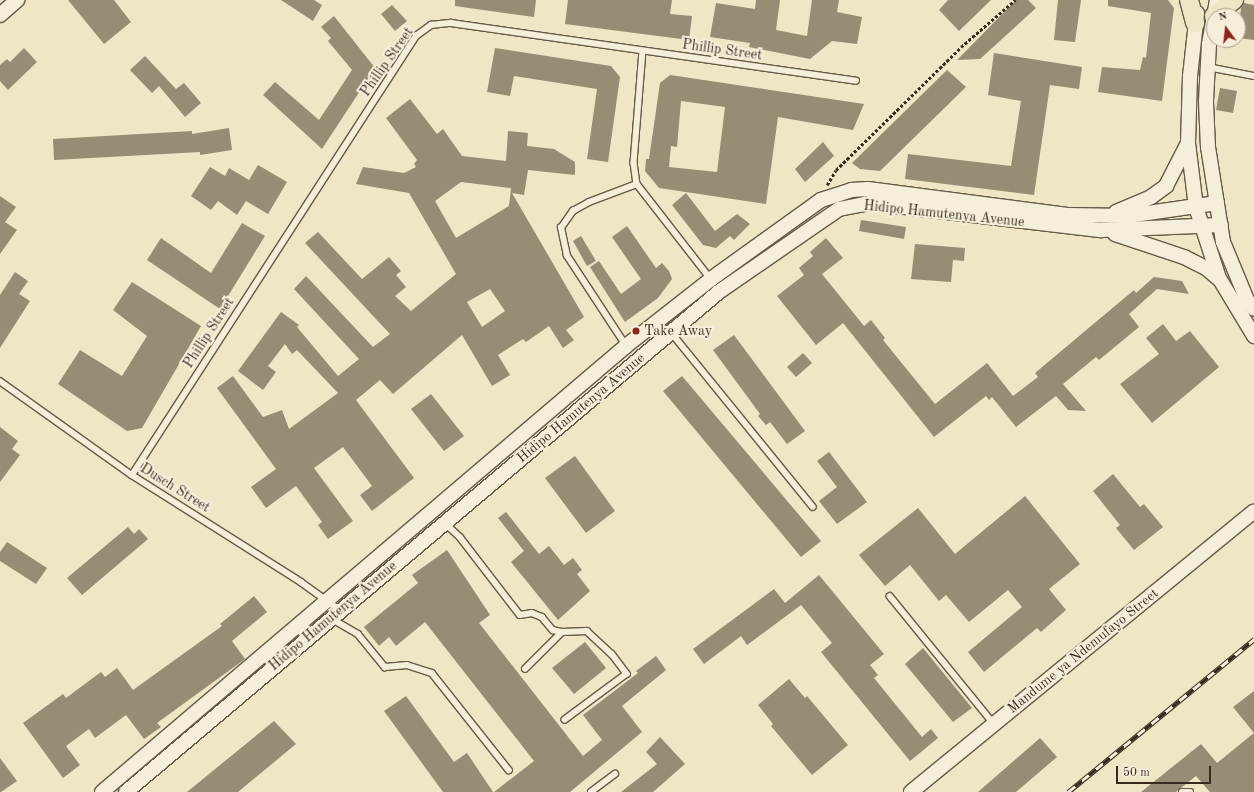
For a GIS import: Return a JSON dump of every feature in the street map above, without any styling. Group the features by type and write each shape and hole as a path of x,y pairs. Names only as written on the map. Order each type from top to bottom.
{"main road":[{"path":"1189,0 1195,23"},
{"path":"1224,8 1234,0"}],"street":[{"path":"0,15 17,0"},
{"path":"1198,0 1195,23 1188,143 1196,207 1219,278 1254,336"},
{"path":"1210,48 1206,102 1208,147 1217,203 1229,259 1247,300 1254,309"},
{"path":"1107,216 1151,197 1166,186 1188,143"},
{"name":"Hidipo Hamutenya Avenue","path":"102,792 326,599 626,346 711,279 821,200 851,190 868,189 1067,215 1107,216 1127,216 1217,203"},
{"name":"Hidipo Hamutenya Avenue","path":"126,792 335,614 720,291 826,216 839,209 855,205 870,204 1101,230 1202,228 1221,226"},
{"path":"1101,230 1184,257 1206,268 1219,278"},
{"name":"Mandume ya Ndemufayo Street","path":"911,792 1254,511"}],"lane":[{"name":"Phillip Street","path":"132,475 416,36 432,25 451,23 643,52 856,81"},
{"path":"643,52 634,163 637,184 720,291"},
{"path":"1208,66 1254,76"},
{"path":"626,346 567,256 561,228 573,211 589,202 637,184"},
{"path":"671,332 813,507"},
{"name":"Dusch Street","path":"0,381 132,475 326,599 335,614 358,634 385,667 407,665 432,673 509,770"},
{"path":"445,523 460,537 520,615 532,613 542,617 553,630 562,632 587,631 612,654 627,674 565,720"},
{"path":"890,596 994,724"},
{"path":"524,669 562,632"},
{"path":"591,792 614,774"},
{"path":"1182,792 1190,792"}],"path":[{"path":"821,200 836,170 961,46 1015,0"}],"building":[{"path":"68,0 114,0 131,22 104,44"},
{"path":"281,0 314,0 322,5 313,21"},
{"path":"455,0 536,0 534,17 455,6"},
{"path":"568,0 672,0 670,14 692,16 689,40 565,24"},
{"path":"756,0 780,0 776,30 807,36 812,0 839,0 837,12 862,17 857,44 832,41 810,59 749,47 750,43 710,37 716,3 755,9"},
{"path":"948,0 991,0 959,31 939,10"},
{"path":"1016,0 1028,0 1036,8 980,59 957,60"},
{"path":"1058,0 1081,0 1075,42 1054,40"},
{"path":"1108,0 1168,0 1174,8 1162,101 1098,92 1102,67 1140,70 1143,57 1146,58 1151,13 1108,6"},
{"path":"1244,3 1254,5 1254,40 1246,39 1246,8 1241,8"},
{"path":"392,5 407,21 395,31 381,14"},
{"path":"334,16 375,68 322,149 263,95 275,82 319,120 352,70 328,41 331,38 321,27"},
{"path":"24,48 37,62 8,90 0,81 0,65 7,59 10,62"},
{"path":"495,48 611,66 620,77 608,162 587,159 597,89 514,76 510,96 487,92"},
{"path":"994,53 1082,67 1079,89 1050,85 1034,195 905,179 908,154 1011,166 1021,101 988,95"},
{"path":"145,56 176,89 184,83 201,103 185,117 159,86 152,93 130,70"},
{"path":"947,70 966,87 880,171 860,169 852,163"},
{"path":"670,75 864,104 853,130 778,117 766,204 659,188 645,171 646,159 649,159 660,83","holes":["681,101 725,107 717,172 669,167 671,146 677,147"]},
{"path":"1220,88 1237,91 1233,113 1216,110"},
{"path":"410,99 437,134 443,129 462,156 506,161 508,131 528,133 527,146 554,149 575,162 575,175 528,170 524,195 512,193 584,317 566,330 574,340 563,348 549,326 526,342 523,339 498,355 510,375 492,386 462,335 393,394 380,380 356,400 414,478 372,511 360,495 372,486 343,447 314,468 353,521 328,539 318,525 322,522 296,486 266,508 251,487 276,469 217,388 233,376 263,417 282,410 289,429 338,393 297,350 292,354 285,344 268,366 276,372 263,390 238,371 281,312 299,325 297,327 338,376 359,359 294,289 306,276 373,347 390,334 305,243 318,232 362,279 389,257 401,271 396,275 406,287 395,296 411,311 456,274 409,193 356,184 363,167 404,173 416,167 414,164 417,160 386,118","holes":["461,182 511,188 509,206 456,238 435,201","490,289 505,311 482,327 467,302"]},
{"path":"229,128 232,150 200,155 200,152 54,160 53,139 192,131 192,134"},
{"path":"823,142 834,156 805,182 795,169"},
{"path":"258,165 287,182 268,214 246,201 237,215 218,201 211,210 191,196 210,167 225,176 229,168 249,180"},
{"path":"686,193 715,231 737,214 750,224 734,240 730,236 716,248 703,245 672,205"},
{"path":"0,196 16,207 5,222 17,230 0,254"},
{"path":"861,220 906,227 904,239 859,231"},
{"path":"242,223 265,236 220,309 147,260 161,238 211,273"},
{"path":"627,226 656,268 662,263 669,271 672,279 658,298 625,322 590,267 599,261 621,294 641,279 612,237"},
{"path":"581,236 596,261 587,266 573,241"},
{"path":"826,238 843,258 822,274 864,326 871,320 885,338 883,340 935,404 987,363 1013,396 1038,377 1035,373 1134,290 1136,293 1154,277 1182,281 1189,294 1157,289 1129,314 1139,327 1099,360 1096,357 1063,384 1086,411 1068,410 1056,396 1016,427 992,397 989,400 986,396 934,437 843,323 816,345 777,296 804,275 799,268 813,256 810,252"},
{"path":"915,244 965,248 964,261 953,260 951,282 911,279"},
{"path":"15,272 28,281 19,294 30,301 0,348 0,295"},
{"path":"132,282 201,326 142,428 127,431 58,384 80,350 122,376 147,336 113,310"},
{"path":"1163,324 1176,341 1190,331 1219,367 1152,423 1120,384 1159,354 1146,338"},
{"path":"734,335 805,431 787,444 770,422 766,425 758,416 760,414 713,350"},
{"path":"803,353 812,363 796,377 787,367"},
{"path":"682,376 821,541 801,557 663,391"},
{"path":"431,394 464,436 444,451 411,409"},
{"path":"0,427 18,441 12,449 20,455 0,482"},
{"path":"829,452 867,502 837,524 819,501 837,487 817,461"},
{"path":"575,456 615,511 586,533 545,478"},
{"path":"1113,474 1140,507 1144,504 1163,527 1134,550 1116,528 1120,525 1093,491"},
{"path":"1025,496 1080,564 1049,589 1066,610 1041,632 1037,628 984,672 968,652 1022,607 1008,590 969,622 946,595 939,601 910,565 885,586 859,555 918,508 955,554"},
{"path":"506,512 539,554 549,546 564,565 573,558 582,570 577,574 590,591 558,620 511,562 524,551 498,518"},
{"path":"128,527 134,534 139,529 148,539 82,595 67,578"},
{"path":"7,542 47,568 36,584 0,561 0,552"},
{"path":"447,550 490,615 479,623 583,756 602,740 583,715 638,673 636,671 656,656 666,670 622,706 642,732 570,792 494,792 534,761 425,622 396,646 389,637 379,646 364,627 418,583 412,575"},
{"path":"819,575 884,654 870,665 878,675 874,678 922,737 931,729 938,738 910,761 821,652 832,643 801,605 747,645 741,636 704,664 693,649 774,589 785,603"},
{"path":"254,596 267,612 232,641 245,659 157,723 161,727 144,739 126,715 95,738 89,729 66,746 80,765 63,778 23,723 63,694 66,698 101,672 105,677 117,668 133,690 222,626 220,624"},
{"path":"585,642 606,668 574,694 552,668"},
{"path":"923,648 972,708 953,722 905,664"},
{"path":"789,679 805,698 807,696 848,745 812,775 771,726 773,724 758,705"},
{"path":"1254,691 1254,733 1233,707"},
{"path":"406,696 454,762 467,753 493,792 443,792 384,711"},
{"path":"274,721 296,744 238,792 187,792"},
{"path":"1254,733 1254,792 1210,792 1196,776 1176,792 1141,792 1201,744 1217,763"},
{"path":"660,737 685,764 653,792 621,792 657,764 646,752"},
{"path":"1040,738 1057,757 1016,792 978,792"},
{"path":"0,758 17,781 1,792 0,792"}],"railway":[{"path":"1068,792 1254,639"}],"place":[{"name":"Take Away","path":"636,331"}]}
